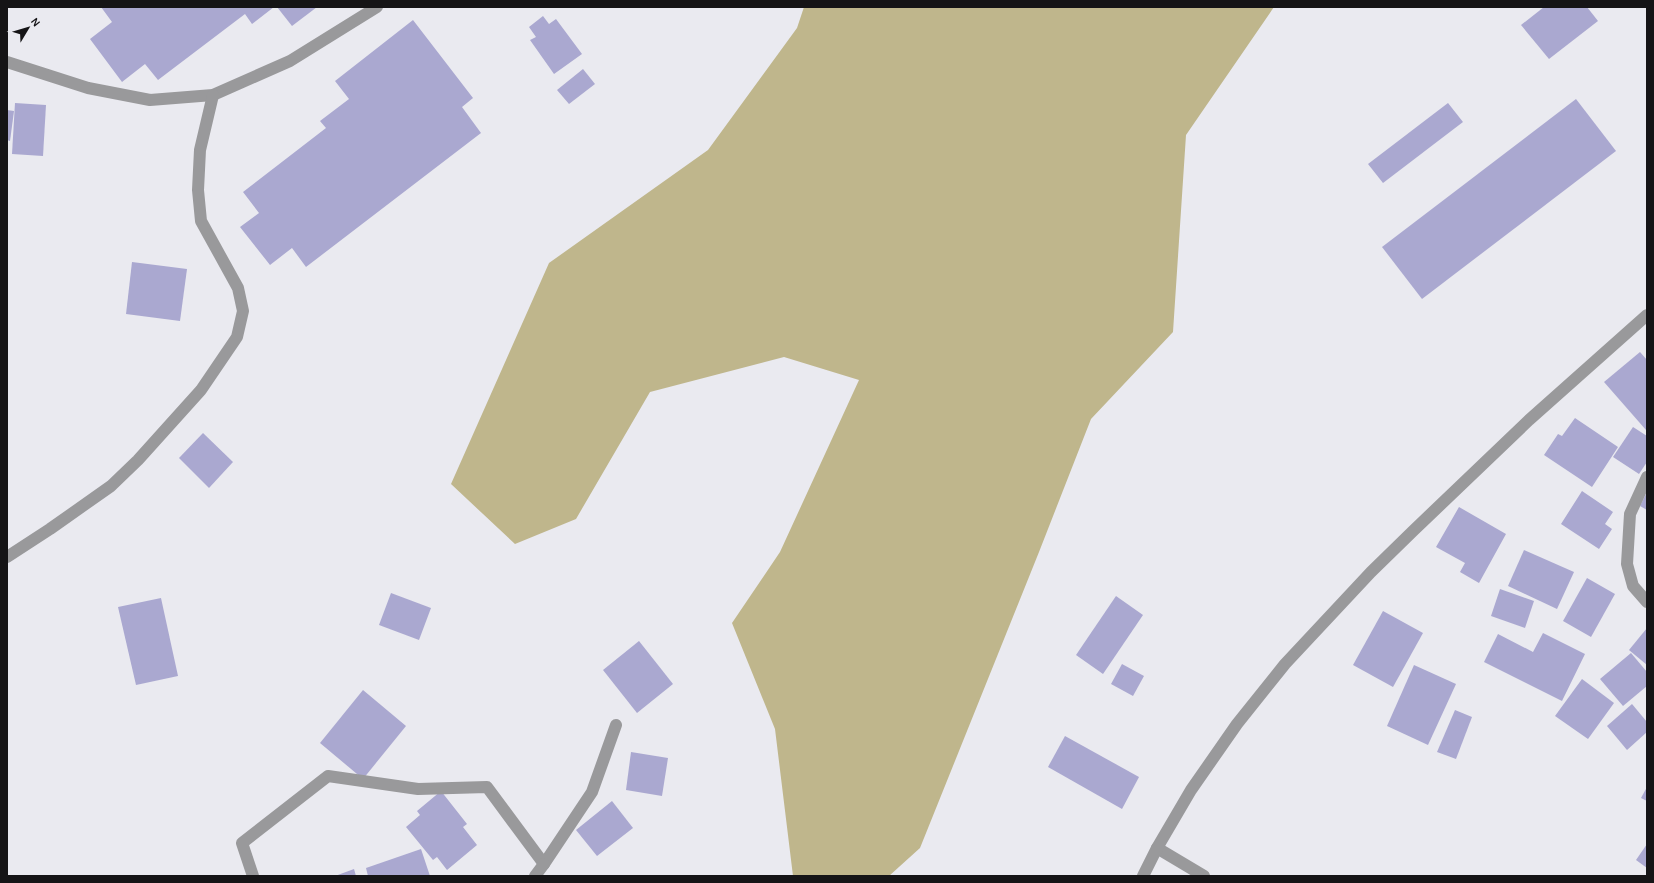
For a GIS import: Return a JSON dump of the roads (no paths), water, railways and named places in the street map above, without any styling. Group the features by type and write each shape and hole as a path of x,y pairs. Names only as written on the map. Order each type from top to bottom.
{"street":[{"path":"7,62 88,88 150,100 213,95 290,61 377,7"},
{"path":"7,557 111,486 138,460 201,390 237,337 243,311 238,288 201,221 198,190 200,150 213,95"},
{"path":"1143,876 1157,848 1195,784 1237,724 1285,664 1371,572 1430,515 1529,420 1647,315"},
{"path":"1647,477 1630,514 1627,564 1633,586 1647,602"},
{"path":"535,876 592,792 616,725"},
{"path":"253,876 242,843 328,776 418,789 487,787 544,864"},
{"path":"1157,848 1204,876"}]}
